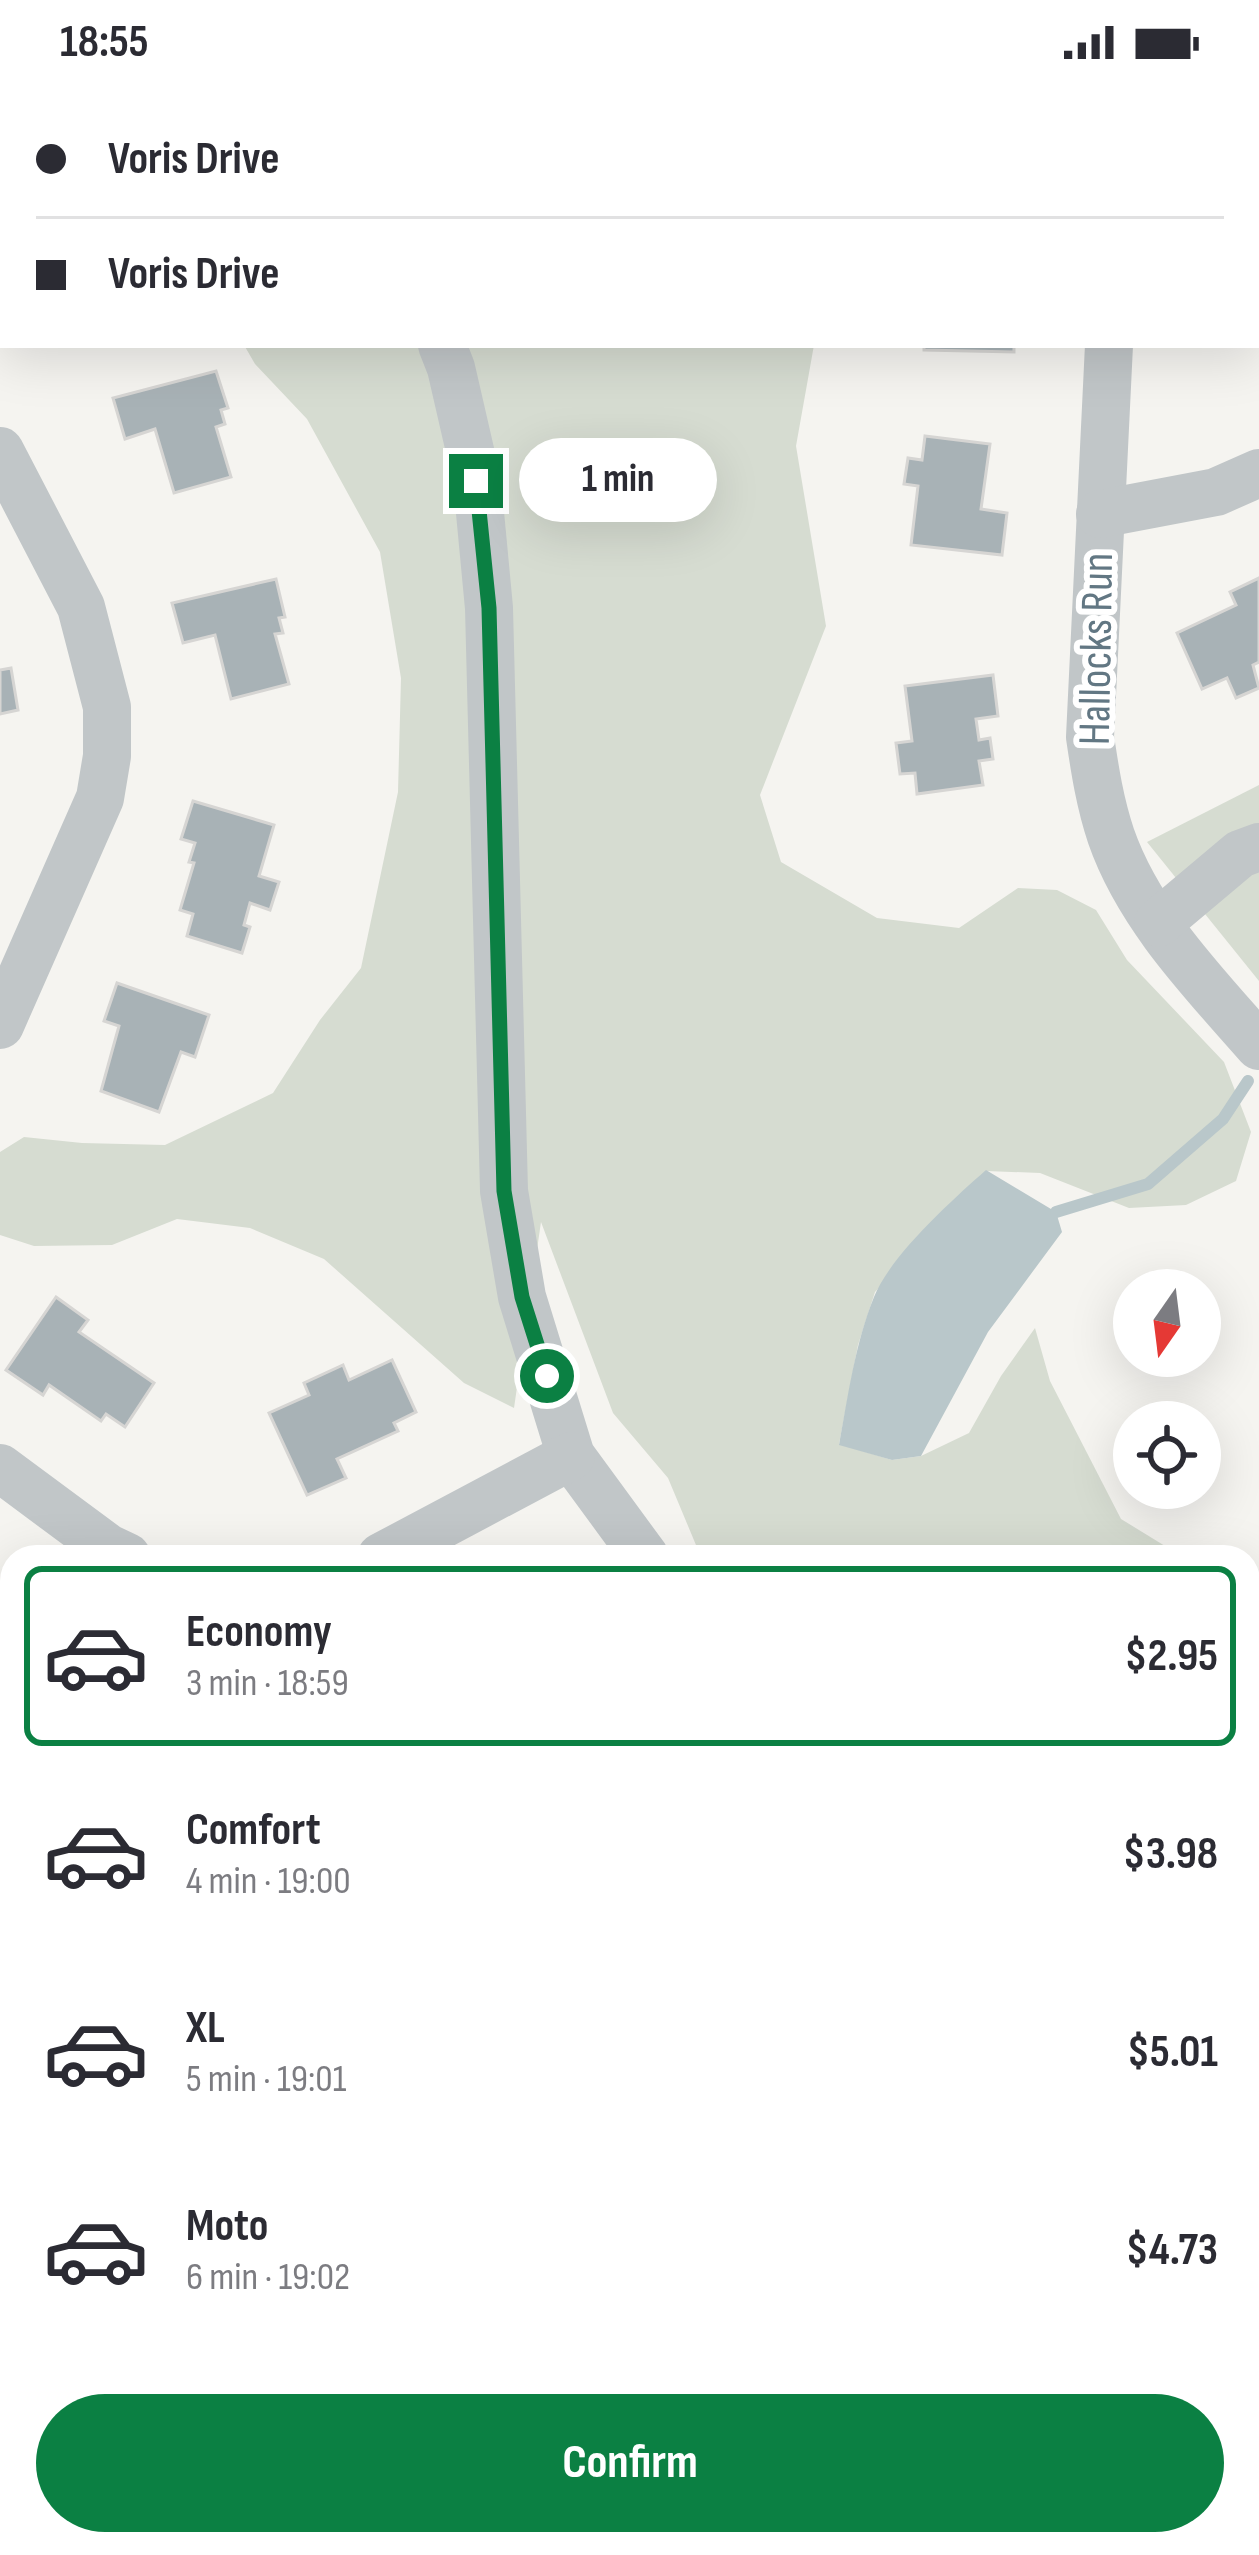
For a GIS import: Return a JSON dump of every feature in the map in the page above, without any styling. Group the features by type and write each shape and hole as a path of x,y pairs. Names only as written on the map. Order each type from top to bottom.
{"street":[{"path":"443,348 476,481 489,608 504,1191 522,1297 571,1456 636,1545"},
{"name":"Hallocks Run","path":"1109,348 1090,737 1099,794 1113,841 1158,922 1189,966 1259,1046"},
{"path":"0,451 81,607 101,676 107,723 100,798 0,1025"},
{"path":"1100,514 1216,492 1259,472"},
{"path":"1158,922 1240,854 1259,847"},
{"path":"404,1545 571,1456"},
{"path":"0,1468 104,1545"}],"shaded area":[{"path":"246,348 813,348 796,446 826,626 760,795 781,862 877,918 959,928 1018,888 1057,890 1096,910 1127,960 1224,1062 1251,1132 1236,1181 1186,1205 1129,1208 1040,1173 986,1171 875,1292 858,1345 839,1444 892,1460 921,1456 969,1433 1035,1328 1050,1381 1113,1509 1163,1545 696,1545 668,1478 613,1413 541,1222 514,1408 464,1383 324,1259 250,1228 177,1219 112,1245 34,1246 0,1235 0,1152 24,1137 165,1145 273,1093 361,968 398,792 401,678 380,552 307,419"},
{"path":"1259,785 1259,981 1147,842"},
{"path":"986,1170 1056,1212 1062,1232 988,1332 921,1456 892,1460 839,1445 862,1333 882,1281 923,1229"}],"building":[{"path":"1014,348 1014,352 924,350"},
{"path":"216,371 228,408 221,410 225,424 216,427 231,477 174,493 155,429 125,439 113,398"},
{"path":"925,436 990,444 981,509 1007,513 1002,555 911,545 918,486 904,484 908,458 922,460"},
{"path":"1259,578 1259,662 1253,665 1259,688 1236,698 1227,678 1202,689 1177,633 1236,605 1230,592"},
{"path":"276,579 285,617 279,618 283,633 275,634 289,684 231,699 215,635 183,643 172,603"},
{"path":"11,668 18,710 0,714 0,670"},
{"path":"993,675 998,716 976,719 979,740 990,738 993,759 979,761 983,785 917,794 915,773 900,774 896,743 912,741 905,686"},
{"path":"193,801 274,825 259,876 279,882 270,910 250,903 244,925 250,927 242,953 187,936 193,914 180,910 195,843 181,839"},
{"path":"117,983 209,1015 195,1057 181,1052 159,1112 101,1091 119,1026 104,1021"},
{"path":"56,1297 88,1320 79,1332 154,1383 125,1427 106,1414 101,1421 49,1385 43,1395 6,1370"},
{"path":"392,1360 416,1412 394,1423 398,1431 337,1459 346,1478 307,1495 269,1413 309,1395 304,1383 343,1365 349,1380"}],"waterway":[{"path":"1056,1212 1148,1184 1223,1119 1248,1081"}],"route":[{"path":"476,481 489,608 504,1191 522,1297 547,1376"}]}
